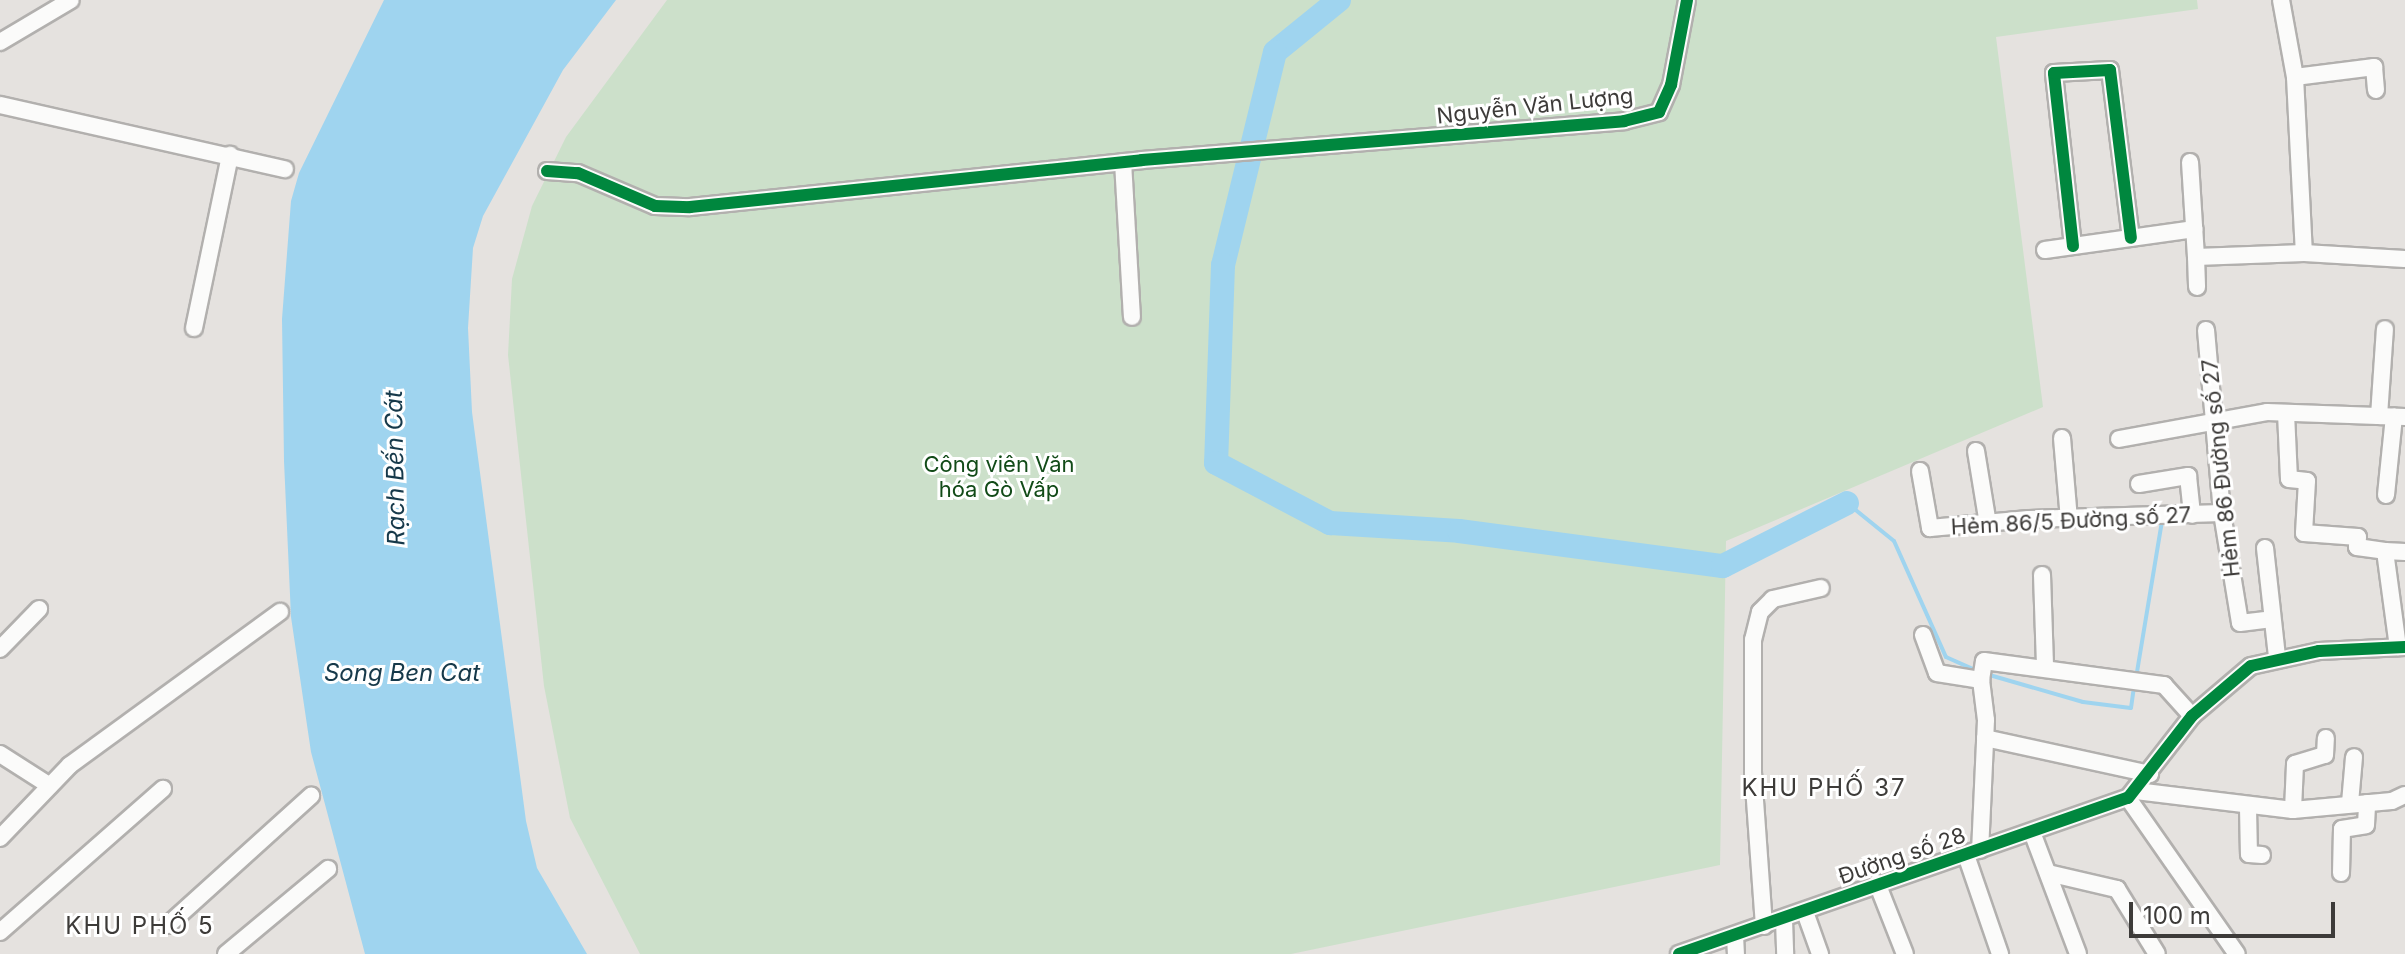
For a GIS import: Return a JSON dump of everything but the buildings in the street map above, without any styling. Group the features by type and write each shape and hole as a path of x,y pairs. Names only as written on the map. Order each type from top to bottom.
{"street":[{"path":"0,42 71,0"},
{"name":"Nguyễn Văn Lượng","path":"1123,162 1624,121 1659,112 1671,85 1687,0"},
{"path":"2281,0 2295,77 2304,253"},
{"path":"2295,77 2374,67 2376,90"},
{"path":"2073,246 2054,73 2110,70 2131,238"},
{"path":"0,105 285,169"},
{"path":"194,328 230,155"},
{"path":"547,171 578,173 655,206 690,207 1123,162 1132,317"},
{"path":"2190,162 2197,287"},
{"path":"2045,250 2195,229"},
{"path":"2196,257 2304,253 2405,259"},
{"path":"2385,329 2393,416 2386,495"},
{"name":"Hẻm 86 Đường số 27","path":"2206,330 2222,513 2240,623 2272,619"},
{"path":"2119,439 2214,420 2286,413 2393,416"},
{"path":"2286,413 2289,479 2307,481 2304,533 2358,537 2357,547 2405,552"},
{"path":"2062,438 2069,520"},
{"path":"1976,451 1988,524"},
{"name":"Hẻm 86/5 Đường số 27","path":"1920,471 1930,528 2222,513"},
{"path":"2139,484 2188,476 2192,515"},
{"path":"2265,548 2277,657"},
{"path":"2132,794 2192,716 2251,666 2277,657 2402,647 2385,551"},
{"path":"2042,575 2045,667"},
{"path":"1764,926 1753,772 1753,640 1760,612 1773,599 1821,588"},
{"path":"0,649 39,609"},
{"path":"2,833 70,765 280,612"},
{"path":"1923,635 1937,673 1981,680"},
{"path":"2000,954 1973,853 1985,738 1981,680 1984,661 2164,685 2192,716"},
{"path":"1985,738 2150,774"},
{"path":"2293,810 2295,764 2325,755 2326,738"},
{"path":"0,754 50,786"},
{"path":"2341,873 2342,829 2366,825 2359,803 2354,757"},
{"path":"0,932 163,789"},
{"path":"2132,794 2248,808 2293,810 2405,795"},
{"path":"2132,794 2237,954"},
{"name":"Đường số 28","path":"1681,953 1784,920 1877,883 1973,853 2132,794"},
{"path":"168,925 311,796"},
{"path":"2248,808 2249,854 2262,855"},
{"path":"2032,832 2078,954"},
{"path":"226,954 328,869"},
{"path":"2048,873 2117,889 2157,954"},
{"path":"1877,883 1905,954"},
{"path":"1805,912 1820,954"},
{"path":"1784,920 1785,954"},
{"path":"1735,936 1736,954"}],"green space":[{"name":"Công viên Văn hóa Gò Vấp","path":"667,0 2197,0 2198,9 1996,37 2043,407 1726,541 1720,865 1291,954 640,954 570,818 544,686 508,355 512,279 532,206 566,137"}],"water":[{"name":"Song Ben Cat","path":"384,0 616,0 563,70 483,216 473,248 468,328 472,412 526,821 537,868 587,954 365,954 311,752 291,617 284,461 282,319 291,201 299,173"}],"waterway":[{"path":"1339,0 1275,52 1223,265 1216,463 1330,523 1459,531 1723,566 1847,503"},
{"path":"1847,503 1894,541 1946,657 1977,671"},
{"path":"2136,678 2162,521"},
{"path":"1986,674 2083,702 2131,708 2134,686"}],"cycle path":[{"path":"547,171 578,173 655,206 690,207 1142,160 1624,121 1659,112 1671,85 1687,0"},
{"path":"2073,246 2054,73 2110,70 2131,238"},
{"path":"1679,954 2128,798 2192,716 2251,666 2319,651 2405,647"}],"district":[{"name":"KHU PHỐ 37","path":"1824,788"},
{"name":"KHU PHỐ 5","path":"140,926"}],"water label":[{"name":"Rạch Bến Cát","path":"395,468"}]}
